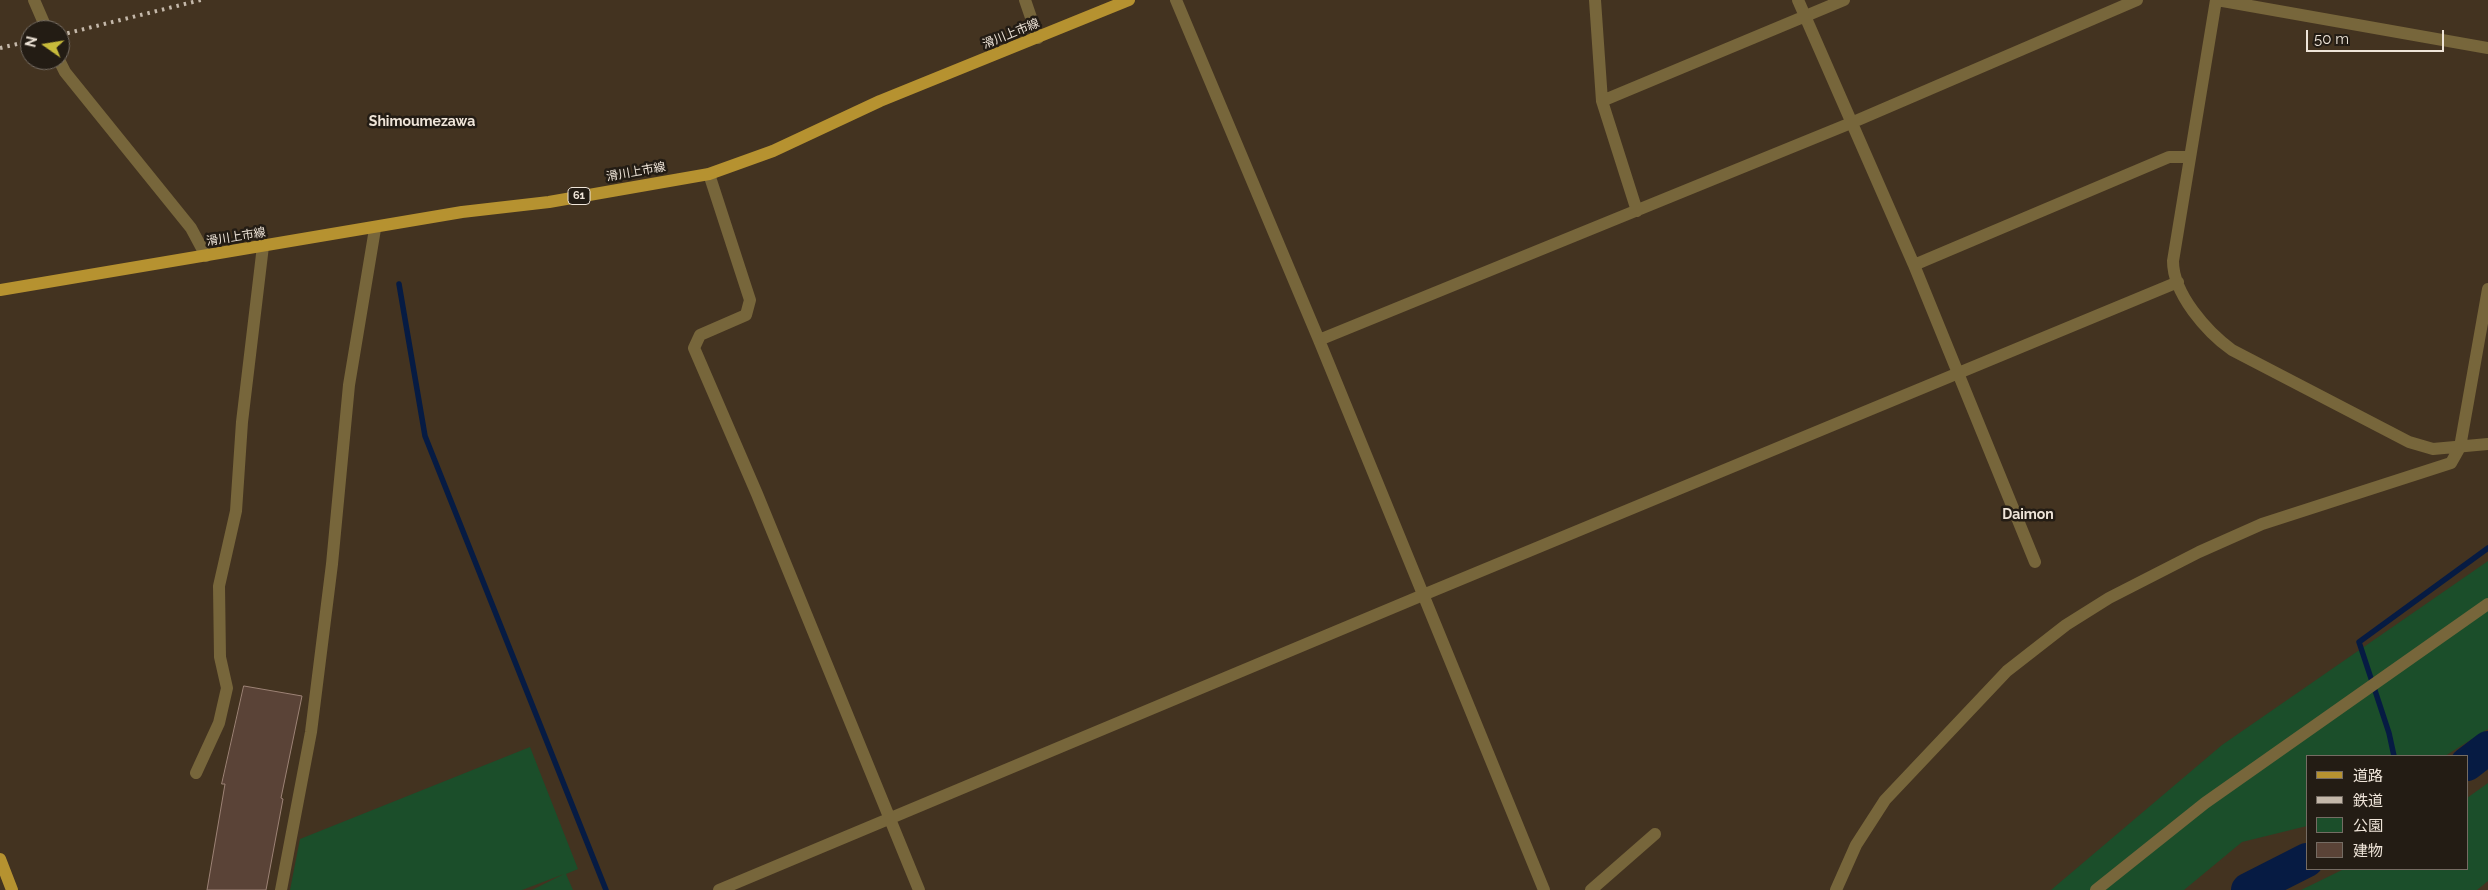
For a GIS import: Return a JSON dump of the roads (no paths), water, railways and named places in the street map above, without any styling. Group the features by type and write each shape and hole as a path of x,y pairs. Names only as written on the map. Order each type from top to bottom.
{"main road":[{"name":"滑川上市線","path":"0,290 462,212 549,202 710,174 773,151 880,101 1129,0"},
{"path":"0,859 12,890"}],"street":[{"path":"34,0 43,20"},
{"path":"1025,0 1038,38"},
{"path":"1176,0 1319,340 1544,890"},
{"path":"1595,0 1602,101 1637,211"},
{"path":"1798,0 1914,265 2035,562"},
{"path":"1602,101 1844,0"},
{"path":"1319,340 1851,123 2137,0"},
{"path":"2488,48 2216,0 2173,261 2173,271 2196,316 2212,335 2232,350 2409,442 2433,449 2488,444"},
{"path":"64,70 191,228 206,256"},
{"path":"1914,265 2169,157 2190,157"},
{"path":"710,174 750,300 746,315 700,335 694,348 919,890"},
{"path":"281,890 311,732 332,564 349,385 375,228"},
{"path":"196,773 219,723 227,688 220,657 219,586 236,511 242,422 263,246"},
{"path":"720,890 1423,595 2178,282"},
{"path":"1836,890 1856,845 1885,800 2007,671 2066,626 2109,598 2199,552 2262,524 2451,463 2460,446 2488,289"},
{"path":"2096,890 2205,803 2488,604"},
{"path":"1591,890 1655,834"}],"waterway":[{"path":"399,284 425,436 606,890"},
{"path":"2394,755 2389,733 2359,642 2488,548"},
{"path":"2468,763 2488,748"},
{"path":"2248,890 2306,861"}],"railway":[{"path":"70,33 201,0"},
{"path":"0,48 20,43"}],"district":[{"name":"Shimoumezawa","path":"422,122"},
{"name":"Daimon","path":"2028,515"}]}
